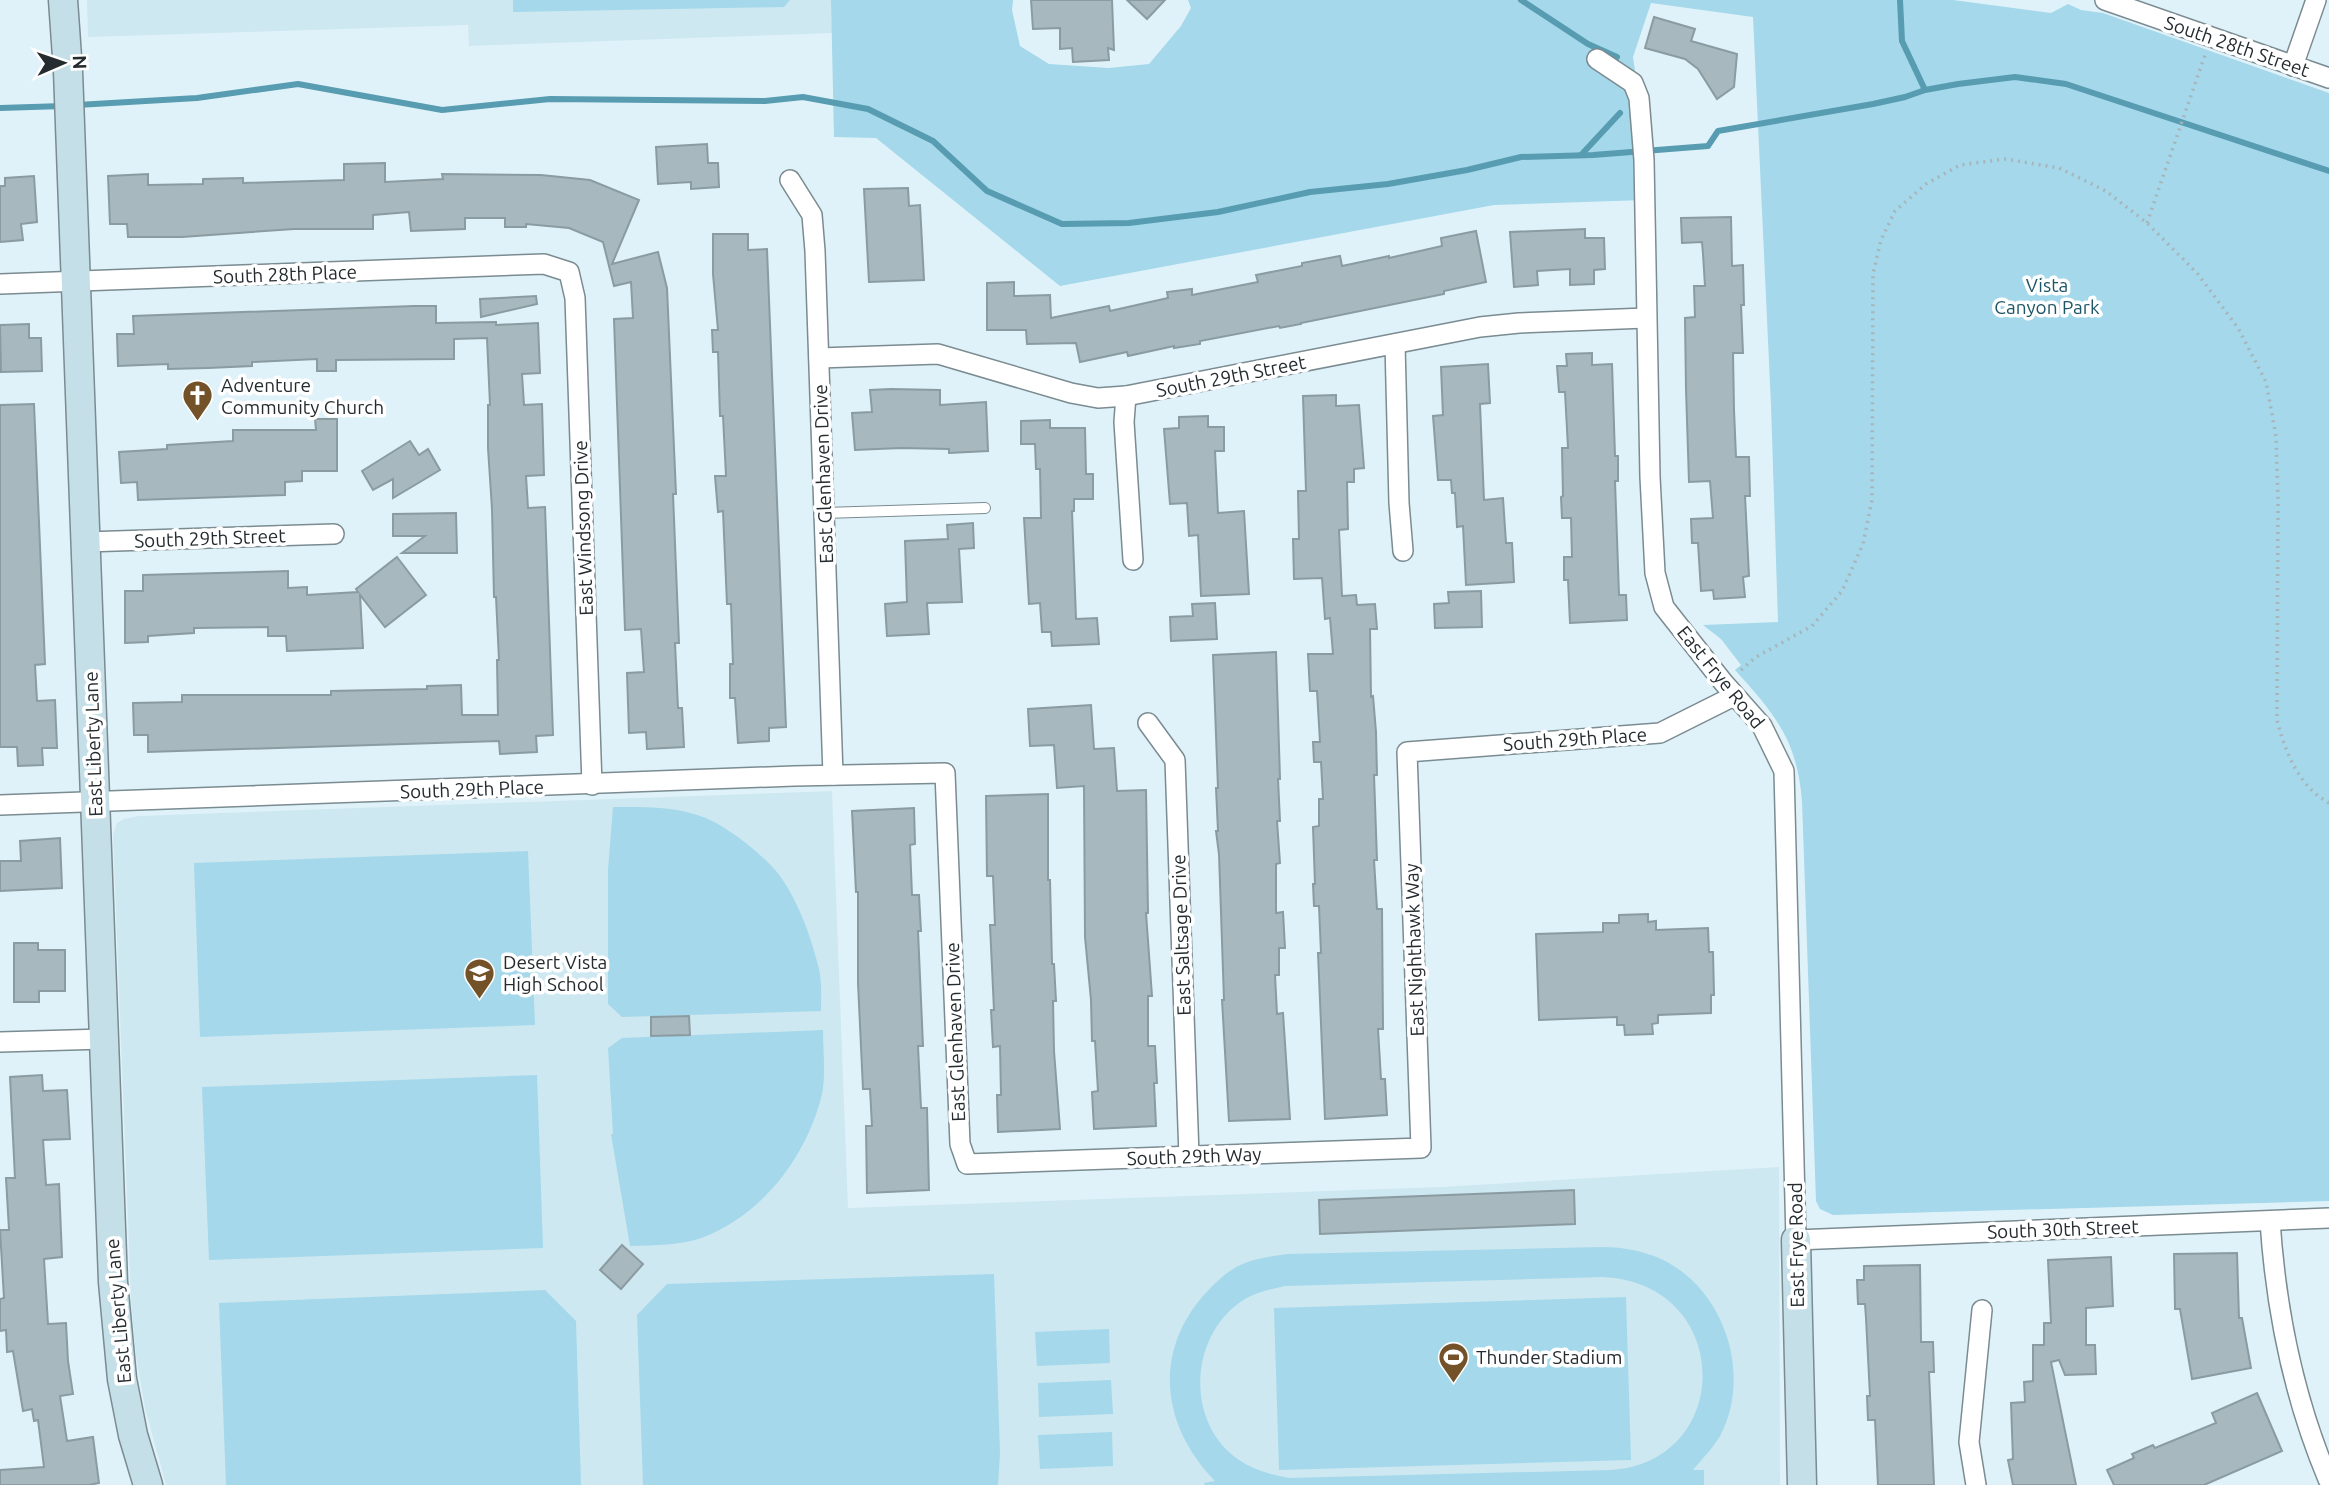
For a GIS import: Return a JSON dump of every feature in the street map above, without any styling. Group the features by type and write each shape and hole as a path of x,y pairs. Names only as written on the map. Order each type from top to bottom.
{"street":[{"name":"East Liberty Lane","path":"63,0 68,71 116,1329 121,1379 148,1485"},
{"name":"South 28th Street","path":"2105,0 2329,78"},
{"path":"2293,66 2316,0"},
{"name":"East Frye Road","path":"1597,59 1633,83 1639,98 1644,152 1650,477 1655,573 1664,607 1734,696 1762,726 1784,771 1802,1485"},
{"name":"East Glenhaven Drive","path":"790,180 812,215 833,775"},
{"name":"South 28th Place","path":"0,284 544,264 569,272"},
{"name":"East Windsong Drive","path":"569,272 575,298 592,785"},
{"name":"South 29th Street","path":"819,358 938,354 1098,398 1126,396 1480,327 1646,318"},
{"path":"1395,344 1399,503 1403,551"},
{"path":"1126,396 1124,422 1133,560"},
{"name":"South 29th Street","path":"85,542 334,534"},
{"name":"South 29th Place","path":"1407,752 1660,733 1734,696"},
{"name":"East Saltsage Drive","path":"1148,723 1175,760 1189,1156"},
{"name":"East Nighthawk Way","path":"1407,752 1421,1148"},
{"name":"East Glenhaven Drive","path":"945,774 960,1144 967,1164"},
{"name":"South 29th Place","path":"0,805 833,775 945,774"},
{"path":"0,1042 104,1039"},
{"name":"South 29th Way","path":"967,1164 1421,1148"},
{"name":"South 30th Street","path":"1796,1240 2329,1218"},
{"path":"2270,1221 2275,1281 2286,1347 2297,1395 2329,1479 2315,1485"},
{"path":"1976,1485 1969,1441 1982,1310"}],"lane":[{"path":"824,513 985,508"}],"path":[{"path":"2147,223 2206,53"},
{"path":"1741,670 1756,657 1812,626 1842,591 1863,544 1872,500 1873,274 1881,240 1895,211 1926,184 1960,165 2005,159 2059,168 2106,191 2147,223 2197,273 2238,328 2266,382 2276,436 2277,462 2277,720 2285,750 2304,783 2329,803"}],"shaded area":[{"path":"87,0 831,0 832,33 469,46 468,25 88,37"},
{"name":"Desert Vista High School","path":"832,791 848,1208 1441,1187 1779,1167 1780,1485 166,1485 145,1408 136,1356 131,1300 113,834 117,823 139,816"}],"green space":[{"path":"513,0 790,0 784,7 513,12"},
{"name":"Vista Canyon Park","path":"831,0 1013,0 1012,10 1020,46 1049,64 1109,68 1149,64 1181,26 1191,8 1188,0 1953,0 2051,13 2068,4 2081,10 2103,13 2329,93 2329,1201 1833,1215 1820,1209 1816,1201 1802,801 1799,780 1795,761 1782,729 1762,700 1735,670 1741,665 1721,639 1703,625 1778,622 1753,17 1651,3 1633,57 1639,98 1644,200 1494,205 1060,286 876,138 834,137"},
{"path":"613,807 670,809 703,817 732,833 769,864 784,881 807,930 820,974 821,1011 622,1017 608,1004 608,870"},
{"path":"528,851 535,1025 200,1037 194,863"},
{"path":"823,1030 822,1094 806,1139 780,1180 745,1214 704,1237 676,1244 630,1246 611,1134 608,1048 622,1038"},
{"path":"537,1075 543,1248 209,1260 202,1087"},
{"path":"1609,1247 1648,1254 1678,1269 1698,1286 1714,1308 1725,1332 1732,1358 1734,1385 1730,1411 1720,1436 1693,1470 1704,1470 1704,1485 1205,1485 1204,1483 1215,1481 1197,1460 1184,1438 1170,1391 1176,1342 1187,1319 1203,1296 1227,1273 1250,1261 1287,1254","holes":["1603,1277 1646,1287 1677,1309 1696,1339 1703,1373 1698,1407 1680,1437 1652,1460 1611,1470 1289,1478 1263,1472 1239,1460 1221,1444 1209,1424 1202,1402 1200,1378 1204,1355 1213,1333 1226,1314 1254,1294 1285,1286"]},
{"path":"994,1274 1000,1454 998,1485 643,1485 637,1315 667,1284"},
{"path":"545,1290 576,1321 581,1485 226,1485 219,1303"},
{"name":"Thunder Stadium","path":"1626,1297 1631,1460 1279,1470 1274,1308"},
{"path":"1109,1329 1110,1363 1037,1366 1035,1332"},
{"path":"1111,1380 1113,1414 1039,1417 1038,1383"},
{"path":"1112,1432 1113,1466 1040,1469 1038,1435"}],"building":[{"path":"1031,0 1112,0 1114,50 1108,48 1109,60 1073,62 1072,48 1060,49 1060,28 1033,29"},
{"path":"1127,0 1165,0 1147,19"},
{"path":"1654,17 1695,29 1691,41 1737,54 1734,87 1717,99 1698,69 1685,59 1645,48"},
{"path":"707,144 708,163 718,163 719,187 691,189 691,182 658,184 656,147"},
{"path":"385,163 385,182 443,179 442,174 541,175 590,180 639,200 612,264 658,252 667,288 676,494 673,494 679,643 675,643 678,708 682,708 684,747 647,749 646,732 629,733 627,673 644,672 641,629 625,630 614,319 633,318 631,282 614,286 603,242 569,228 526,224 526,227 505,227 505,218 465,218 465,229 411,231 409,212 373,215 373,229 294,229 182,237 128,237 127,224 110,224 108,176 148,174 148,185 203,184 203,179 243,178 243,183 344,180 344,164"},
{"path":"34,176 37,222 21,224 23,240 0,242 0,186 5,186 5,178"},
{"path":"908,188 909,206 920,205 924,280 869,282 864,189"},
{"path":"1731,217 1732,266 1743,265 1743,353 1733,353 1734,410 1736,457 1749,457 1750,496 1745,496 1749,576 1743,577 1745,597 1714,599 1713,590 1701,591 1698,543 1692,543 1691,519 1713,518 1710,481 1689,482 1685,318 1695,317 1694,286 1705,286 1702,242 1682,243 1681,218"},
{"path":"1585,229 1585,238 1604,238 1605,269 1594,270 1594,284 1570,285 1570,269 1537,271 1538,285 1514,287 1510,232"},
{"path":"1476,231 1486,282 1444,291 1444,294 1301,324 1200,341 1200,344 1174,346 1128,356 1127,352 1080,362 1076,343 1027,344 1026,330 987,330 987,283 1014,282 1014,296 1050,295 1051,318 1109,306 1110,311 1168,298 1167,292 1192,289 1192,295 1258,282 1256,275 1340,256 1342,266 1389,258 1442,246 1441,238"},
{"path":"713,234 748,234 748,250 767,249 786,727 769,728 769,741 738,743 735,698 730,698 730,664 733,664 731,604 727,604 723,511 718,512 715,476 726,476 723,416 720,416 718,352 713,352 712,330 718,330"},
{"path":"536,296 537,304 481,317 480,299"},
{"path":"436,306 436,323 538,323 540,373 522,374 524,405 542,404 544,475 526,476 528,508 545,507 553,735 536,736 537,752 500,754 499,741 148,752 148,735 134,735 133,703 182,702 182,695 331,695 331,691 427,689 427,686 461,685 462,715 498,715 499,660 488,448 490,405 487,338 454,339 454,359 336,360 336,371 317,371 317,359 252,362 252,366 208,368 168,369 168,364 118,366 117,334 134,334 133,316"},
{"path":"29,324 29,338 41,338 42,371 1,372 0,325"},
{"path":"1592,353 1592,365 1612,364 1615,456 1618,456 1618,481 1615,481 1619,595 1626,595 1627,620 1570,623 1564,557 1572,557 1571,518 1562,518 1561,497 1562,448 1568,448 1565,392 1559,392 1557,366 1567,366 1566,354"},
{"path":"1488,364 1490,403 1480,404 1484,500 1503,498 1506,543 1512,543 1514,582 1466,585 1463,526 1457,527 1455,493 1452,493 1451,480 1438,480 1433,416 1443,415 1441,367"},
{"path":"870,390 940,390 940,405 986,402 988,451 949,453 949,449 901,448 855,450 852,413 872,412"},
{"path":"1336,395 1336,406 1359,405 1364,468 1354,469 1354,482 1347,482 1348,529 1339,530 1342,596 1356,595 1357,605 1375,604 1377,629 1370,629 1371,697 1373,696 1376,732 1377,775 1374,775 1377,860 1374,860 1377,909 1382,909 1383,1029 1378,1029 1381,1079 1385,1079 1387,1115 1325,1119 1318,953 1321,953 1319,906 1314,906 1313,884 1313,827 1319,826 1319,799 1323,799 1321,762 1314,762 1313,742 1320,742 1317,691 1310,691 1308,654 1333,654 1330,618 1325,619 1322,578 1294,579 1293,539 1299,539 1298,491 1306,491 1303,396"},
{"path":"34,404 45,664 35,665 37,701 55,700 57,748 42,748 43,765 18,766 17,747 0,747 0,405"},
{"path":"1208,416 1208,427 1224,427 1224,451 1215,451 1218,513 1244,511 1249,594 1201,596 1198,535 1189,536 1187,503 1170,504 1164,429 1179,428 1179,417"},
{"path":"315,419 337,419 337,471 302,471 302,481 285,482 285,495 138,500 137,482 121,483 119,452 167,449 167,445 233,441 233,430 316,430"},
{"path":"1050,420 1050,428 1085,428 1086,474 1093,474 1093,499 1074,499 1072,511 1076,619 1097,618 1099,644 1052,646 1051,632 1042,632 1040,603 1029,604 1024,518 1041,518 1040,469 1036,469 1035,444 1021,444 1021,421"},
{"path":"410,441 419,455 428,449 440,470 393,498 393,479 373,490 362,471"},
{"path":"456,513 457,553 402,553 425,536 393,536 393,514"},
{"path":"973,523 974,548 959,549 962,602 927,603 929,634 887,636 885,604 907,602 905,541 948,539 947,525"},
{"path":"397,557 426,595 385,627 360,595 363,648 287,651 286,636 268,636 268,627 194,628 194,633 148,636 148,642 125,643 125,591 143,591 143,575 288,571 288,588 307,587 307,595 358,592 356,589"},
{"path":"1481,591 1482,627 1435,628 1434,604 1449,603 1448,592"},
{"path":"1215,603 1217,639 1171,641 1170,617 1193,616 1192,604"},
{"path":"1276,652 1280,779 1280,821 1277,821 1280,863 1276,864 1276,913 1283,912 1285,948 1279,948 1279,975 1275,975 1277,1014 1283,1013 1290,1119 1229,1121 1216,831 1218,788 1213,655"},
{"path":"1091,705 1094,749 1114,748 1117,791 1146,790 1146,913 1152,996 1148,996 1148,1046 1155,1046 1156,1126 1094,1129 1092,1092 1098,1091 1085,937 1084,786 1057,788 1054,745 1030,746 1028,709"},
{"path":"1048,794 1048,880 1056,1001 1053,1001 1054,1051 1060,1129 998,1132 997,1095 1001,1095 1000,1046 993,1047 990,925 995,925 993,876 987,876 986,796"},
{"path":"914,808 915,844 910,845 912,895 919,895 921,931 918,931 923,1046 918,1046 921,1108 927,1108 929,1190 867,1193 866,1126 872,1126 870,1089 863,1089 858,983 858,892 852,811"},
{"path":"60,838 62,888 0,891 0,861 21,861 20,841"},
{"path":"1648,914 1648,922 1656,921 1656,930 1708,928 1709,952 1713,952 1714,995 1711,995 1711,1013 1658,1015 1658,1023 1652,1024 1653,1034 1625,1035 1624,1025 1617,1025 1617,1017 1539,1020 1536,934 1603,932 1603,923 1619,923 1619,915"},
{"path":"14,943 38,943 38,950 65,950 65,991 39,991 39,1002 14,1002"},
{"path":"689,1016 690,1035 651,1036 651,1017"},
{"path":"42,1075 43,1091 67,1090 70,1139 43,1140 46,1185 59,1184 62,1257 44,1259 48,1324 66,1323 73,1394 60,1396 67,1441 93,1437 99,1483 89,1485 0,1485 0,1470 44,1467 38,1420 34,1421 32,1409 23,1411 13,1351 7,1352 6,1330 0,1331 0,1299 4,1298 0,1230 9,1230 6,1178 15,1178 10,1077"},
{"path":"1574,1190 1575,1224 1320,1234 1319,1200"},
{"path":"622,1245 643,1264 621,1289 600,1270"},
{"path":"2237,1253 2239,1318 2242,1318 2251,1368 2192,1379 2180,1309 2175,1309 2174,1254"},
{"path":"2111,1257 2113,1306 2086,1308 2086,1345 2095,1345 2096,1374 2065,1375 2059,1360 2051,1362 2076,1485 2013,1485 2008,1460 2013,1459 2011,1403 2025,1402 2024,1382 2033,1381 2033,1345 2044,1345 2044,1323 2051,1323 2048,1260"},
{"path":"1920,1265 1921,1342 1933,1342 1934,1372 1929,1372 1934,1485 1878,1485 1875,1420 1868,1420 1867,1396 1870,1396 1865,1304 1858,1304 1857,1280 1864,1280 1864,1266"},
{"path":"2257,1393 2282,1451 2204,1485 2114,1485 2107,1470 2134,1458 2132,1454 2153,1445 2155,1448 2216,1423 2212,1413"}],"waterway":[{"path":"1521,0 1588,44 1617,57"},
{"path":"1900,0 1902,41 1925,90"},
{"path":"77,105 197,98 298,84 442,110 550,99 765,101 803,97 868,109 933,141 987,191 1062,224 1129,223 1218,212 1310,192 1388,184 1521,157 1593,155 1708,146 1718,131 1873,104 1925,90 2015,77 2066,84 2329,171"},
{"path":"0,108 63,106"},
{"path":"1581,155 1620,113"}],"place":[{"name":"Adventure Community Church","path":"198,423"},
{"name":"Desert Vista High School","path":"480,1000"},
{"name":"Thunder Stadium","path":"1453,1384"}]}
